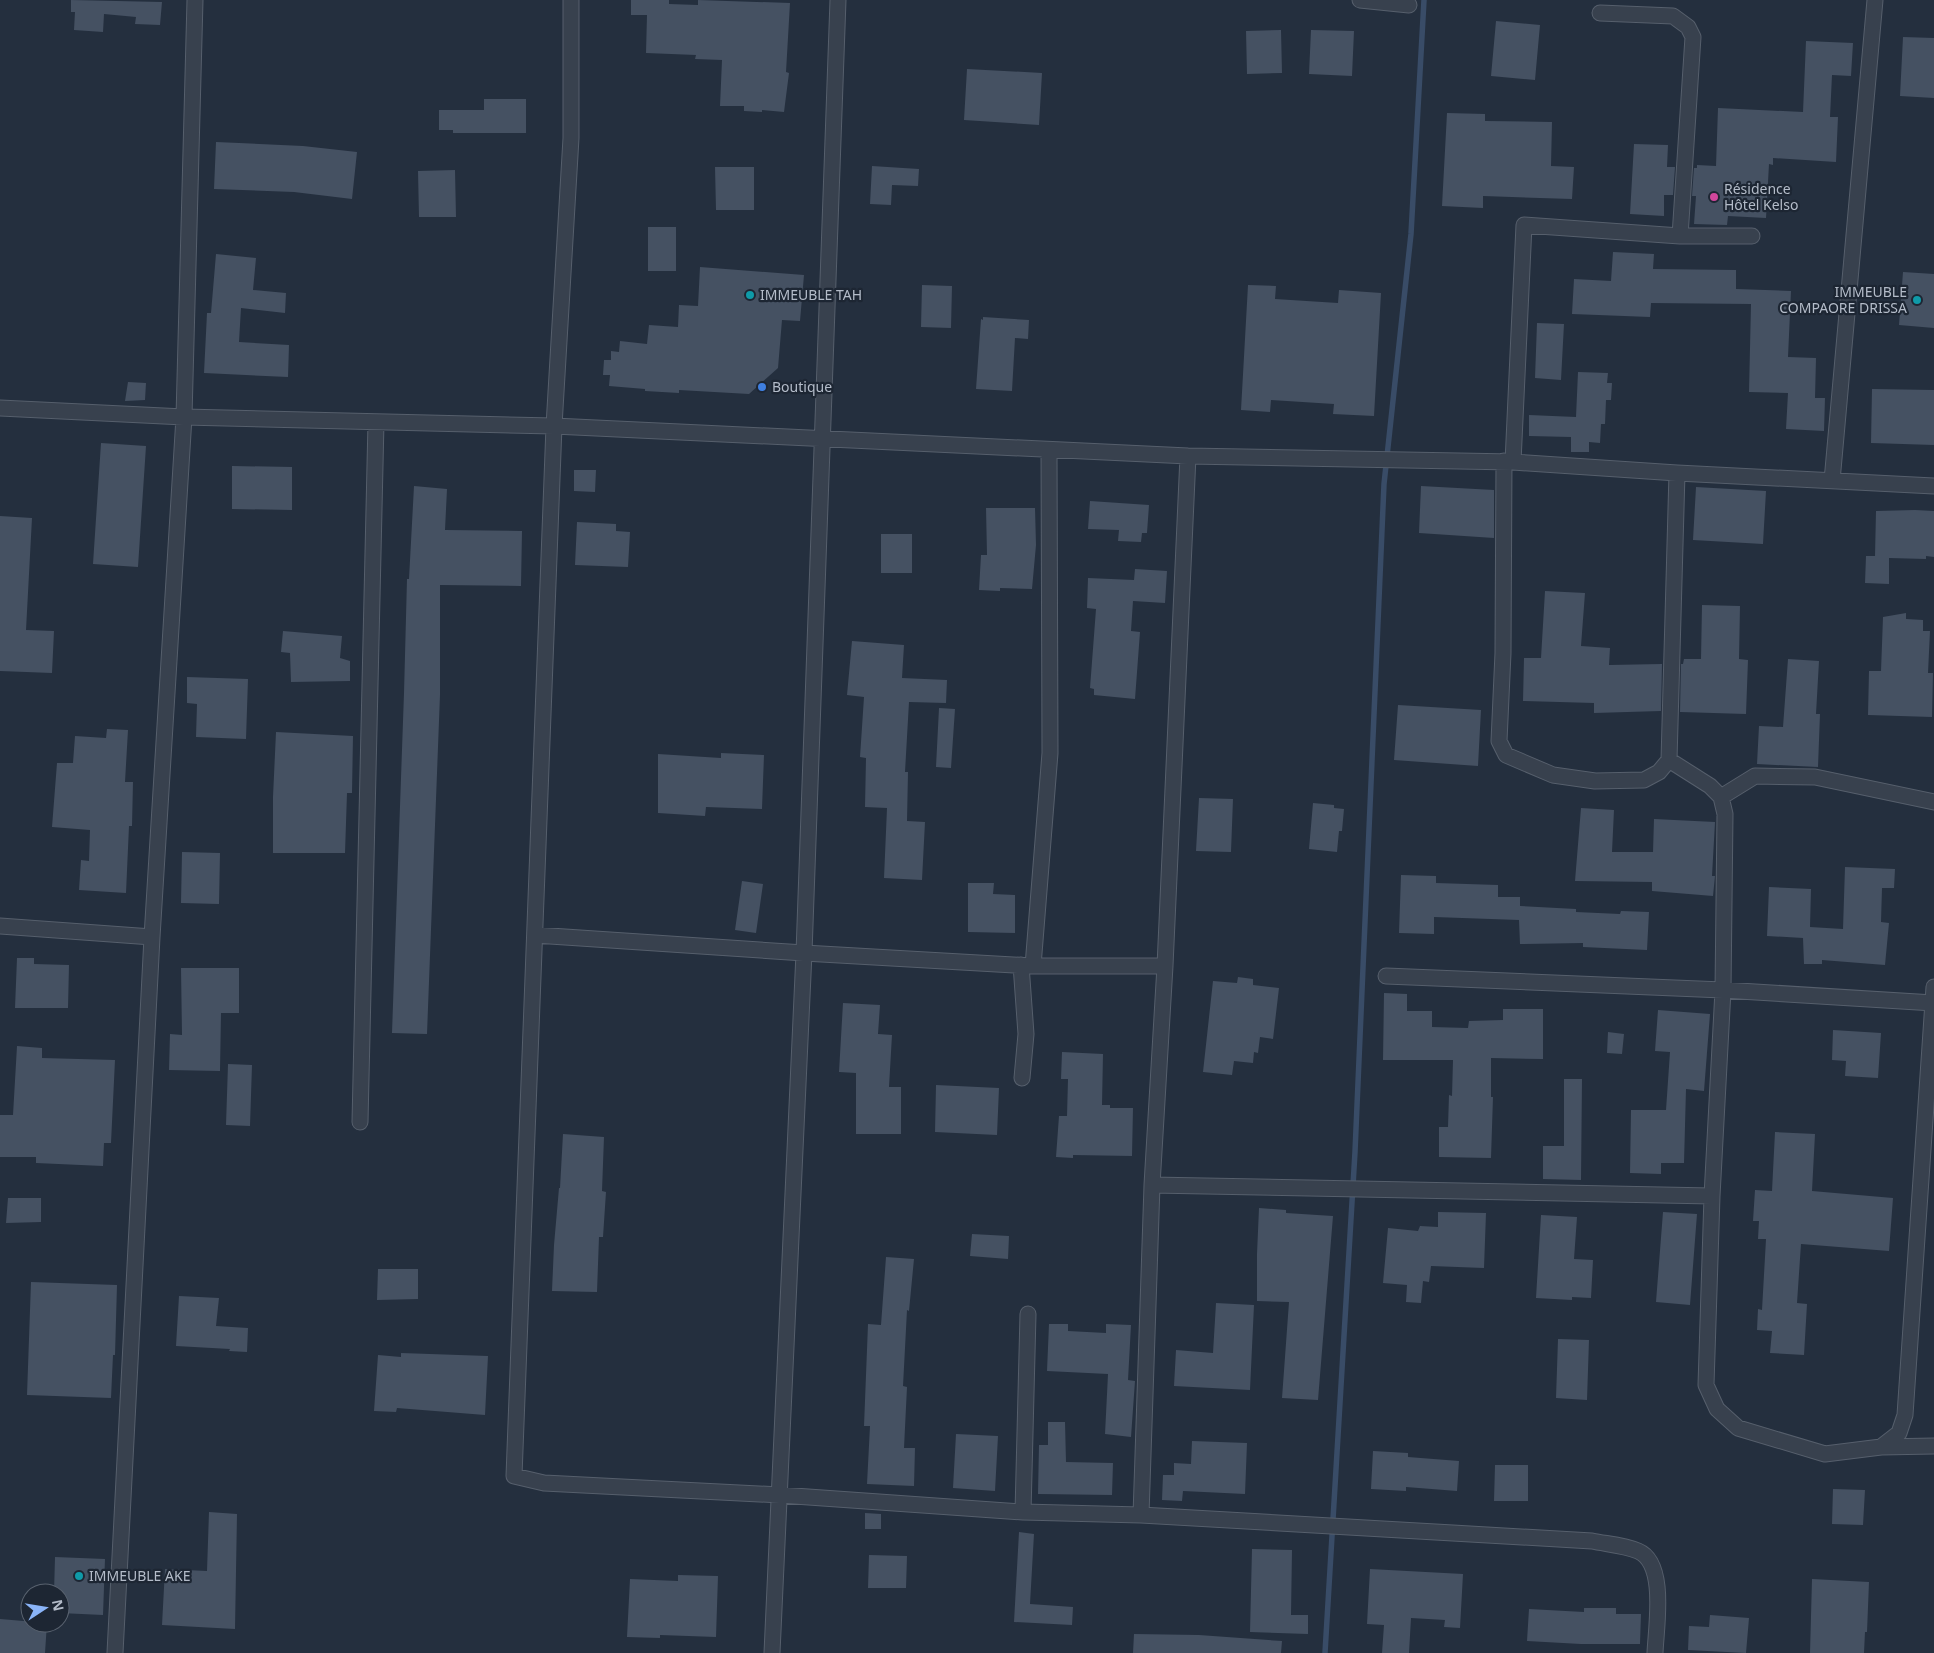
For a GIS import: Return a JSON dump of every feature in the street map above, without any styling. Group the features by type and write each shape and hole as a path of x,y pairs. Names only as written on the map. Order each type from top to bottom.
{"street":[{"path":"114,1653 152,937 184,417 195,0"},
{"path":"571,0 571,138 554,426 514,1476 544,1483 780,1495 1023,1512 1141,1515 1592,1541 1639,1551 1652,1564 1658,1590 1655,1653"},
{"path":"772,1653 804,953 838,0"},
{"path":"1360,0 1409,5"},
{"path":"1832,481 1874,0"},
{"path":"1600,13 1673,16 1688,27 1693,37 1680,236"},
{"path":"1677,473 1669,760 1659,772 1644,780 1595,781 1553,775 1506,755 1498,740 1498,726 1509,462 1524,225 1680,236 1752,236"},
{"path":"0,408 184,417 554,426 1188,456 1509,462 1677,473 1934,486"},
{"path":"360,1122 376,422"},
{"path":"1022,1078 1026,1034 1027,965 1050,753 1049,450"},
{"path":"1141,1515 1152,1185 1165,966 1188,456"},
{"path":"1669,760 1710,786 1721,797 1725,814 1723,990 1712,1196 1706,1385 1717,1409 1738,1428 1825,1454 1882,1447 1934,1446"},
{"path":"1721,797 1755,776 1805,777 1934,802"},
{"path":"0,926 152,937"},
{"path":"535,935 804,953 1027,965 1165,966"},
{"path":"1386,976 1723,990 1934,1003"},
{"path":"1882,1447 1899,1432 1905,1415 1934,988"},
{"path":"1152,1185 1712,1196"},
{"path":"1023,1512 1028,1314"}],"building":[{"path":"71,0 162,2 160,25 135,24 136,17 104,14 103,32 74,30 75,12 71,12"},
{"path":"631,0 669,0 669,4 698,5 698,0 790,3 786,72 789,73 784,112 744,111 744,106 720,106 722,60 695,59 696,55 646,53 647,15 631,15"},
{"path":"1496,21 1540,25 1535,80 1491,76"},
{"path":"1281,30 1282,73 1247,74 1246,31"},
{"path":"1311,30 1354,31 1352,76 1309,74"},
{"path":"1903,37 1934,38 1934,98 1900,96"},
{"path":"1806,41 1853,43 1851,76 1832,75 1830,117 1838,117 1836,162 1773,158 1773,165 1769,164 1766,218 1728,216 1727,225 1694,224 1696,196 1692,196 1694,168 1697,168 1697,165 1716,166 1718,108 1803,112"},
{"path":"967,69 1042,73 1039,125 964,120"},
{"path":"484,99 526,99 526,133 453,133 453,130 439,130 439,110 484,110"},
{"path":"1447,113 1485,114 1485,121 1552,122 1551,166 1574,167 1572,199 1483,196 1483,208 1442,206"},
{"path":"216,142 303,146 357,152 352,199 294,192 214,189"},
{"path":"1634,144 1668,145 1667,167 1675,167 1673,195 1664,195 1664,216 1630,214"},
{"path":"872,166 919,169 918,186 892,185 891,205 870,204"},
{"path":"715,167 754,167 754,210 716,210"},
{"path":"455,170 456,217 419,217 418,171"},
{"path":"648,227 676,227 676,271 648,271"},
{"path":"1613,252 1654,254 1653,269 1736,270 1736,289 1791,291 1788,357 1816,358 1815,398 1825,398 1824,431 1786,429 1788,393 1749,392 1751,304 1651,303 1650,317 1572,314 1574,279 1611,281"},
{"path":"216,254 256,258 253,290 286,293 285,313 241,308 239,342 289,345 288,377 204,373 207,313 211,313"},
{"path":"700,267 804,275 800,321 782,320 778,368 749,394 679,390 679,393 609,386 610,375 603,375 604,360 611,360 611,351 619,352 620,341 647,344 649,325 678,327 679,305 698,306"},
{"name":"IMMEUBLE COMPAORE DRISSA","path":"1903,272 1934,274 1934,328 1899,325"},
{"path":"922,285 952,286 951,328 921,327"},
{"path":"1248,285 1276,286 1275,299 1338,303 1339,290 1381,293 1374,416 1333,414 1334,404 1271,400 1270,412 1241,410"},
{"path":"983,317 1029,320 1028,339 1015,338 1012,391 976,389 981,319 983,320"},
{"path":"1537,323 1564,324 1561,380 1535,378"},
{"path":"1578,372 1608,373 1607,383 1612,383 1611,400 1606,400 1605,424 1601,424 1600,443 1589,442 1589,452 1571,452 1571,437 1529,436 1529,415 1576,417"},
{"path":"128,382 146,383 145,400 125,401"},
{"path":"1872,389 1934,390 1934,445 1871,443"},
{"path":"101,443 146,446 138,567 93,564"},
{"path":"232,466 292,467 292,510 232,509"},
{"path":"574,470 596,470 595,492 574,491"},
{"path":"414,486 447,489 445,530 522,531 521,586 440,585 440,695 427,1034 392,1033 407,579 409,579"},
{"path":"1421,486 1494,490 1494,538 1419,533"},
{"path":"1696,487 1766,491 1763,544 1693,540"},
{"path":"1090,501 1149,505 1147,533 1142,533 1141,542 1118,541 1119,530 1088,529"},
{"path":"986,508 1035,508 1036,545 1032,589 1000,588 1000,591 979,590 981,555 987,555"},
{"path":"1876,511 1934,511 1934,557 1926,556 1926,559 1889,558 1889,584 1865,583 1866,556 1875,556"},
{"path":"0,516 32,518 26,630 54,631 52,673 0,671"},
{"path":"577,522 616,524 616,531 630,532 628,567 575,565"},
{"path":"881,534 912,534 912,573 881,573"},
{"path":"1135,569 1167,571 1165,603 1133,601 1131,631 1140,632 1135,699 1094,695 1094,689 1090,688 1096,609 1087,608 1088,578 1134,580"},
{"path":"1545,591 1585,593 1581,646 1610,648 1609,665 1662,664 1661,711 1594,713 1594,703 1523,701 1524,658 1541,658"},
{"path":"1702,605 1740,606 1739,659 1748,660 1746,714 1680,712 1681,664 1683,664 1684,659 1701,659"},
{"path":"1906,613 1906,619 1923,620 1923,631 1930,631 1928,673 1933,673 1932,717 1868,715 1869,671 1881,671 1883,617"},
{"path":"283,631 342,636 340,658 350,661 350,681 291,682 290,653 281,652"},
{"path":"852,641 904,645 902,678 947,680 946,703 909,702 905,772 908,772 907,821 925,822 922,880 884,878 887,808 865,807 866,758 860,757 864,697 847,695"},
{"path":"1788,659 1819,661 1816,714 1820,714 1818,767 1757,764 1759,726 1783,727"},
{"path":"187,677 248,679 246,739 196,737 197,704 187,703"},
{"path":"1398,705 1481,710 1478,766 1394,760"},
{"path":"939,708 955,709 951,768 936,767"},
{"path":"107,729 128,730 125,782 133,782 132,826 129,826 126,893 79,890 81,860 89,861 90,830 52,827 57,763 73,763 75,736 106,738"},
{"path":"276,732 353,736 352,793 347,793 345,853 273,853"},
{"path":"721,753 764,755 762,809 706,807 705,816 658,813 658,754 721,758"},
{"path":"1199,798 1233,799 1231,852 1196,851"},
{"path":"1313,803 1334,805 1334,808 1344,809 1342,831 1339,831 1337,852 1309,849"},
{"path":"1581,808 1614,810 1612,852 1653,852 1654,819 1715,822 1712,876 1715,876 1713,896 1652,891 1652,882 1575,881"},
{"path":"182,852 220,853 219,904 181,903"},
{"path":"1845,867 1895,869 1894,888 1882,888 1881,922 1889,923 1885,965 1822,960 1822,964 1804,964 1803,938 1767,936 1769,887 1811,889 1810,927 1843,929"},
{"path":"1401,875 1436,876 1436,883 1498,885 1498,897 1520,897 1520,906 1576,909 1576,912 1620,914 1621,911 1649,912 1647,950 1583,947 1583,943 1520,944 1519,920 1434,917 1434,934 1399,933"},
{"path":"742,881 763,884 756,933 735,930"},
{"path":"968,883 994,883 993,894 1015,895 1015,933 968,932"},
{"path":"17,958 34,958 34,964 69,965 68,1008 15,1008"},
{"path":"181,968 239,968 239,1013 221,1013 220,1071 169,1070 170,1034 182,1035"},
{"path":"1238,977 1253,979 1253,985 1279,988 1273,1039 1260,1037 1258,1053 1254,1052 1253,1063 1234,1061 1232,1075 1203,1072 1213,981 1237,983"},
{"path":"1384,993 1407,994 1407,1011 1432,1011 1432,1027 1468,1028 1469,1021 1503,1020 1503,1009 1543,1009 1543,1059 1491,1058 1491,1097 1493,1097 1491,1158 1439,1157 1439,1127 1448,1127 1449,1095 1452,1096 1453,1060 1383,1060"},
{"path":"843,1003 880,1005 878,1034 892,1035 889,1087 901,1087 901,1134 856,1134 856,1073 839,1072"},
{"path":"1658,1010 1710,1014 1704,1091 1686,1089 1684,1163 1661,1163 1661,1174 1630,1173 1631,1110 1666,1110 1670,1052 1655,1051"},
{"path":"1833,1030 1881,1033 1878,1078 1845,1076 1846,1061 1832,1060"},
{"path":"1608,1032 1624,1034 1622,1054 1607,1053"},
{"path":"17,1046 42,1048 42,1058 115,1060 111,1143 104,1143 103,1166 36,1163 36,1157 0,1157 0,1115 13,1115"},
{"path":"1062,1052 1103,1054 1102,1105 1110,1105 1110,1108 1133,1108 1132,1156 1073,1155 1073,1158 1056,1157 1059,1116 1067,1116 1068,1079 1061,1079"},
{"path":"228,1064 252,1065 250,1126 226,1125"},
{"path":"1564,1079 1582,1079 1581,1180 1543,1179 1543,1146 1564,1146"},
{"path":"936,1085 999,1088 997,1135 935,1132"},
{"path":"1775,1132 1815,1134 1812,1191 1893,1198 1889,1251 1801,1244 1797,1303 1807,1304 1804,1355 1770,1353 1772,1331 1757,1330 1758,1309 1762,1310 1766,1239 1758,1239 1759,1221 1753,1221 1755,1190 1772,1191"},
{"path":"563,1134 604,1137 602,1191 606,1192 603,1237 599,1237 597,1292 552,1291"},
{"path":"8,1198 41,1198 41,1222 6,1223"},
{"path":"1259,1208 1286,1210 1286,1213 1333,1216 1318,1400 1282,1398 1289,1302 1257,1301"},
{"path":"1438,1212 1486,1213 1484,1268 1431,1266 1429,1282 1423,1281 1421,1303 1406,1302 1407,1285 1383,1283 1388,1228 1418,1231 1420,1226 1438,1227"},
{"path":"1663,1212 1697,1214 1690,1305 1656,1302"},
{"path":"1541,1215 1577,1217 1574,1259 1593,1260 1591,1298 1572,1297 1572,1300 1536,1298"},
{"path":"972,1234 1009,1236 1008,1259 970,1256"},
{"path":"886,1257 914,1259 909,1311 907,1310 903,1386 907,1387 904,1448 915,1448 914,1486 867,1484 870,1426 864,1426 868,1324 881,1325"},
{"path":"378,1269 418,1269 418,1299 377,1300"},
{"path":"31,1282 117,1285 115,1355 113,1355 111,1398 27,1395"},
{"path":"179,1296 219,1298 216,1326 248,1328 247,1352 229,1351 230,1349 176,1346"},
{"path":"1216,1303 1254,1305 1250,1390 1174,1386 1176,1350 1213,1353"},
{"path":"1049,1324 1068,1324 1068,1331 1106,1333 1106,1324 1131,1325 1128,1380 1135,1381 1131,1437 1105,1434 1108,1374 1047,1371"},
{"path":"1558,1339 1589,1340 1587,1400 1556,1398"},
{"path":"401,1353 488,1356 485,1415 397,1408 396,1412 374,1411 378,1355 401,1357"},
{"path":"1048,1422 1065,1422 1066,1462 1113,1463 1112,1495 1038,1494 1039,1445 1048,1445"},
{"path":"956,1434 998,1436 995,1491 953,1488"},
{"path":"1192,1441 1247,1443 1245,1494 1183,1491 1182,1501 1162,1500 1163,1475 1174,1475 1174,1463 1191,1464"},
{"path":"1373,1451 1408,1453 1408,1457 1459,1461 1457,1491 1406,1487 1406,1491 1371,1489"},
{"path":"1495,1465 1528,1465 1528,1501 1494,1501"},
{"path":"1833,1489 1865,1490 1863,1525 1832,1524"},
{"path":"209,1512 237,1514 235,1629 162,1625 165,1569 207,1571"},
{"path":"865,1513 881,1514 881,1529 865,1529"},
{"path":"1019,1532 1034,1534 1030,1604 1073,1607 1072,1625 1014,1622"},
{"path":"1252,1549 1292,1550 1291,1615 1308,1615 1308,1634 1250,1632"},
{"path":"869,1555 907,1556 906,1588 868,1588"},
{"name":"IMMEUBLE AKE","path":"55,1557 105,1559 103,1615 70,1613 70,1583 54,1583"},
{"path":"1370,1569 1463,1574 1460,1628 1444,1627 1445,1620 1411,1618 1409,1653 1382,1653 1384,1625 1367,1624"},
{"path":"678,1575 718,1576 716,1637 660,1635 660,1638 627,1637 630,1579 678,1581"},
{"path":"1812,1579 1869,1582 1867,1632 1865,1632 1864,1653 1810,1653"},
{"path":"1584,1608 1616,1608 1616,1614 1641,1614 1640,1644 1581,1644 1527,1641 1529,1609 1584,1612"},
{"path":"1710,1615 1749,1618 1746,1653 1688,1650 1689,1626 1709,1627"},
{"path":"0,1619 20,1621 20,1633 46,1633 45,1653 0,1653"},
{"path":"1134,1634 1199,1635 1282,1641 1281,1653 1133,1653"}],"waterway":[{"path":"1325,1653 1355,1152 1384,484 1411,234 1424,0"}],"place":[{"name":"Résidence Hôtel Kelso","path":"1714,197"},
{"name":"IMMEUBLE TAH","path":"750,295"},
{"name":"IMMEUBLE COMPAORE DRISSA","path":"1917,300"},
{"name":"Boutique","path":"762,387"},
{"name":"IMMEUBLE AKE","path":"79,1576"}]}
